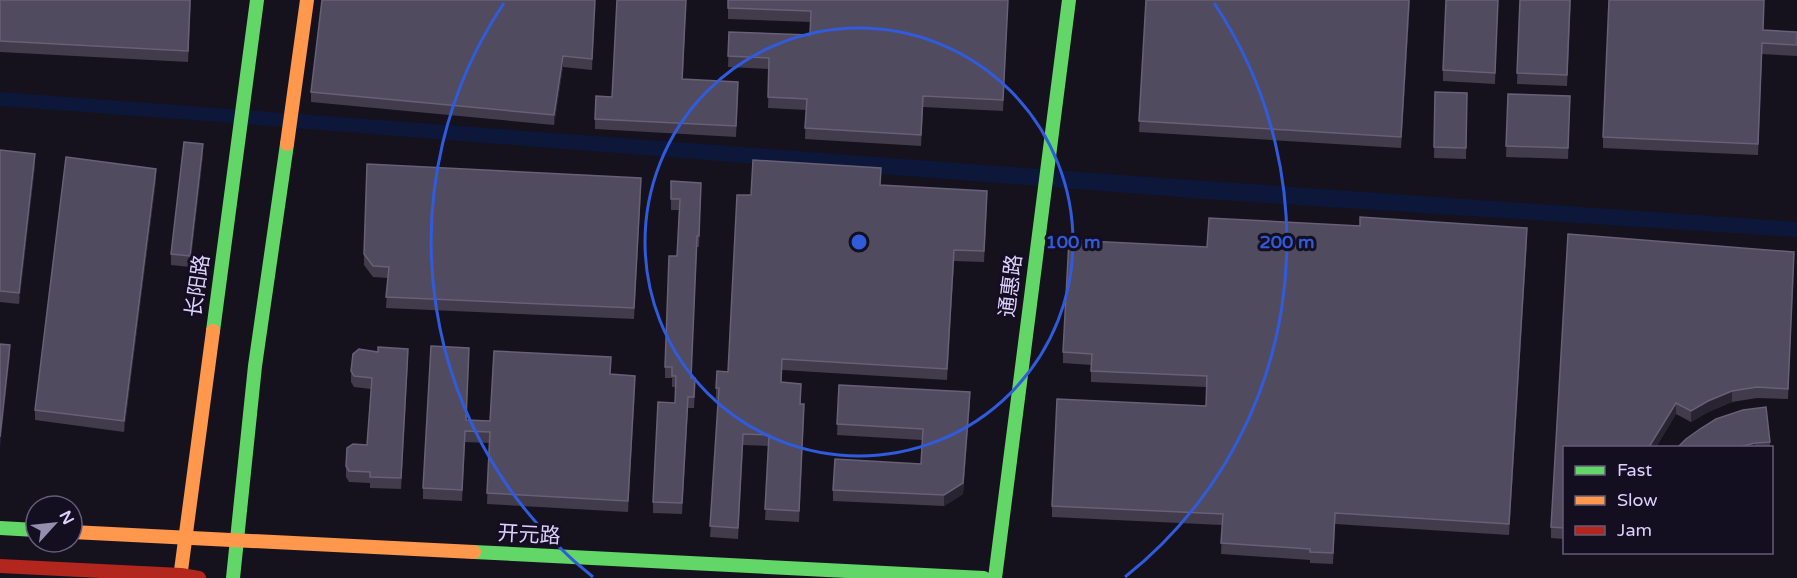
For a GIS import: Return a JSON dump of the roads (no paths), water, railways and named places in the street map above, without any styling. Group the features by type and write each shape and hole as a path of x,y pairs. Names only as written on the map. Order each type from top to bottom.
{"main road":[{"name":"长阳路","path":"180,576 257,0"},
{"path":"233,578 255,366 307,0"},
{"name":"通惠路","path":"995,578 1069,0"},
{"path":"0,528 24,529"},
{"name":"开元路","path":"84,533 984,578"},
{"path":"0,566 199,578"}],"water":[{"path":"0,92 1134,176 1797,222 1797,237 1205,199 0,106"}]}
